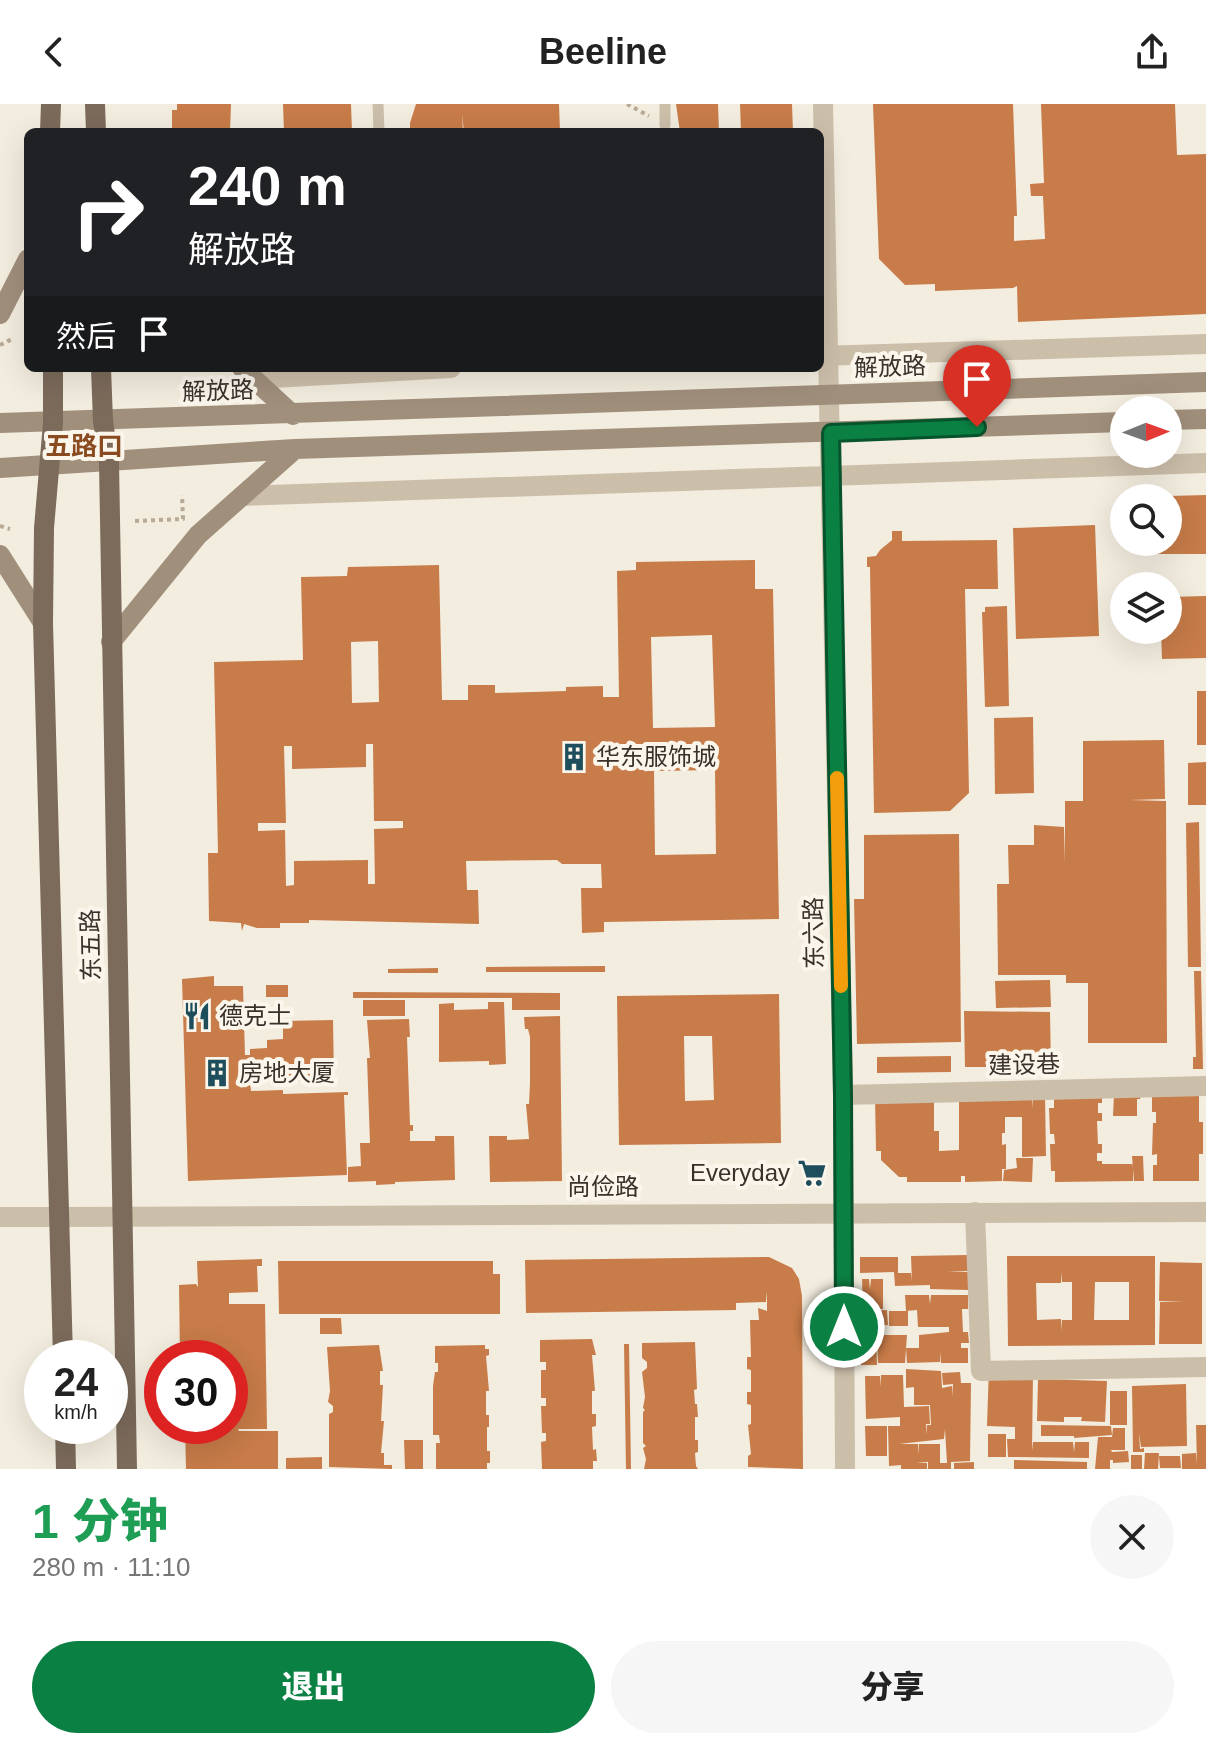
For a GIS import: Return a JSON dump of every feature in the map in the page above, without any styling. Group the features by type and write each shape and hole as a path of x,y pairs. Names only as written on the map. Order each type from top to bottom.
{"main road":[{"path":"50,128 51,104"},
{"path":"95,104 96,128"},
{"path":"0,314 24,267"},
{"name":"东五路","path":"53,372 53,423 44,528 43,623 63,1340"},
{"name":"东五路","path":"101,372 109,463 127,1469"},
{"path":"248,374 293,415"},
{"name":"解放路","path":"0,423 1206,382"},
{"path":"1182,420 1206,419"},
{"path":"0,468 295,449 1110,423"},
{"path":"111,642 198,535 295,449"},
{"path":"0,555 43,623"},
{"path":"65,1444 66,1469"}],"street":[{"name":"东六路","path":"823,104 823,128"},
{"name":"东六路","path":"824,230 825,355 830,395 832,476 843,1095 845,1469"},
{"path":"825,355 1206,344"},
{"path":"248,374 302,372"},
{"path":"242,496 1206,463"},
{"name":"建设巷","path":"843,1095 1206,1086"},
{"path":"975,1212 981,1371 1206,1367"},
{"name":"尚俭路","path":"0,1217 1206,1212"}],"lane":[{"path":"378,104 379,128"},
{"path":"665,104 665,125"}],"path":[{"path":"0,345 12,339"},
{"path":"135,521 183,519 182,495"},
{"path":"0,526 10,529"}],"building":[{"path":"177,104 231,104 230,128 172,128 172,110 177,110"},
{"path":"283,104 351,104 352,128 284,128"},
{"path":"416,104 559,104 560,128 464,128 462,114 463,128 410,128"},
{"path":"676,104 718,104 719,128 679,128"},
{"path":"740,104 792,104 793,128 741,128"},
{"path":"873,104 1013,104 1017,216 1014,216 1014,241 1045,239 1043,196 1031,196 1030,184 1044,183 1041,104 1175,104 1177,155 1206,154 1206,314 1018,322 1017,286 935,291 935,284 905,285 879,259"},
{"path":"1206,495 1206,554 1182,554 1182,496"},
{"path":"1095,525 1099,636 1016,639 1013,528"},
{"path":"892,531 902,531 902,541 997,540 998,589 965,589 969,793 950,811 874,813 870,567 867,567 867,557 876,556 892,540"},
{"name":"华东服饰城","path":"755,560 755,589 773,589 779,919 604,922 604,932 582,933 581,888 602,888 601,864 562,864 557,860 466,861 467,890 478,890 479,924 309,920 309,923 280,923 280,928 257,928 244,924 242,931 241,923 209,921 208,853 218,853 214,662 303,660 301,577 347,576 348,567 439,565 442,700 468,700 468,685 495,685 495,693 566,691 566,687 603,686 603,697 619,697 617,571 636,570 636,562","holes":["712,635 715,727 653,728 651,637","378,641 379,702 352,703 351,642","366,744 373,744 374,821 403,821 403,828 374,829 375,884 368,884 368,860 294,861 294,885 286,886 285,830 258,831 258,823 286,823 284,746 292,746 292,769 366,767","715,770 716,854 655,855 654,771"]},
{"path":"1206,596 1206,658 1162,659 1161,644 1182,644 1182,597"},
{"path":"1007,606 1009,706 985,707 982,612 985,612 985,607"},
{"path":"1197,691 1206,691 1206,745 1197,745"},
{"path":"1033,717 1034,793 995,794 994,718"},
{"path":"1164,740 1165,799 1130,800 1166,801 1167,1043 1088,1043 1088,983 1066,983 1066,975 998,975 997,884 1009,884 1008,845 1034,845 1034,825 1064,827 1065,863 1065,801 1083,801 1083,741"},
{"path":"1206,762 1206,805 1188,805 1188,763"},
{"path":"1199,822 1201,967 1188,967 1186,823"},
{"path":"959,834 961,1042 857,1044 854,899 864,899 864,835"},
{"path":"605,966 605,972 486,972 486,967"},
{"path":"438,968 438,973 388,973 388,969"},
{"path":"1194,971 1201,971 1203,1069 1193,1069 1193,1057 1196,1057"},
{"name":"房地大厦","path":"214,976 214,986 243,986 245,1055 250,1055 250,1049 267,1048 267,1040 283,1039 283,1021 333,1020 334,1080 250,1082 251,1091 283,1090 283,1094 348,1092 344,1095 347,1175 188,1181 182,979"},
{"path":"1050,980 1051,1007 996,1008 995,981"},
{"path":"266,985 288,985 288,997 266,997"},
{"path":"353,992 560,993 560,1010 512,1010 512,998 353,998"},
{"path":"779,994 781,1143 619,1145 617,996","holes":["684,1036 712,1036 714,1100 685,1101"]},
{"path":"363,1000 405,1000 405,1016 363,1016"},
{"path":"488,1002 504,1002 506,1064 489,1065 489,1061 439,1062 439,1004 454,1003 454,1010 488,1009"},
{"path":"964,1011 1050,1012 1051,1067 965,1067"},
{"path":"560,1016 562,1181 490,1182 489,1136 507,1136 507,1140 529,1139 526,1104 529,1104 530,1037 528,1029 525,1029 524,1017"},
{"path":"409,1019 410,1125 413,1125 410,1141 435,1141 435,1136 454,1136 455,1180 376,1185 376,1181 348,1182 348,1167 361,1166 360,1143 370,1143 367,1020"},
{"path":"951,1056 951,1072 877,1073 877,1057"},
{"path":"1114,1094 1141,1095 1137,1099 1137,1116 1113,1116"},
{"path":"1032,1095 1033,1109 1033,1095 1045,1095 1046,1156 1022,1157 1022,1117 1005,1117 1002,1145 1006,1144 1006,1169 1002,1169 1002,1181 965,1182 965,1176 961,1176 961,1182 907,1182 907,1177 899,1177 881,1160 881,1151 876,1151 875,1097 934,1097 934,1131 939,1131 939,1151 959,1150 959,1098"},
{"path":"1054,1095 1102,1095 1098,1113 1102,1113 1102,1121 1097,1121 1098,1144 1102,1144 1102,1153 1097,1153 1097,1161 1102,1161 1102,1164 1133,1164 1133,1181 1055,1182 1055,1171 1051,1171 1050,1144 1055,1144 1054,1134 1050,1134 1049,1108 1054,1108"},
{"path":"1152,1095 1199,1096 1203,1154 1199,1154 1199,1181 1153,1181 1157,1154 1152,1155 1156,1112 1152,1112"},
{"path":"1132,1156 1143,1156 1144,1181 1134,1181"},
{"path":"1016,1158 1033,1158 1032,1182 1003,1181 1004,1170 1017,1168"},
{"path":"968,1255 969,1271 947,1271 968,1272 968,1290 930,1289 930,1285 895,1286 894,1272 860,1273 860,1257 898,1257 898,1273 911,1273 912,1282 911,1256"},
{"path":"1007,1256 1155,1256 1155,1345 1008,1346","holes":["1061,1272 1062,1282 1072,1282 1072,1320 1062,1320 1062,1331 1061,1319 1037,1320 1036,1283 1061,1283","1095,1282 1129,1282 1129,1320 1094,1320"]},
{"path":"769,1257 792,1268 799,1279 802,1296 803,1469 748,1467 748,1456 751,1454 748,1425 751,1424 751,1405 747,1404 747,1392 751,1392 751,1370 747,1369 747,1357 751,1357 750,1320 759,1320 758,1308 767,1311 767,1291 766,1302 736,1303 736,1310 526,1313 525,1260"},
{"path":"262,1259 262,1266 257,1266 258,1292 229,1293 229,1304 265,1304 267,1429 248,1429 248,1340 180,1340 179,1285 196,1284 198,1287 197,1261"},
{"path":"278,1261 493,1261 493,1274 500,1274 500,1314 279,1314"},
{"path":"1160,1262 1202,1263 1202,1344 1159,1344 1160,1302 1184,1302 1159,1301"},
{"path":"862,1279 869,1279 870,1289 871,1279 883,1279 883,1309 863,1309"},
{"path":"905,1295 929,1295 930,1304 931,1295 968,1295 968,1309 962,1309 963,1332 968,1332 969,1343 961,1343 961,1348 968,1348 968,1363 941,1363 940,1352 940,1362 907,1363 906,1348 919,1348 919,1335 949,1332 949,1327 918,1327 917,1310 906,1311"},
{"path":"887,1310 888,1325 864,1326 863,1311"},
{"path":"889,1311 908,1311 908,1326 889,1326"},
{"path":"320,1318 341,1318 342,1334 320,1334"},
{"path":"876,1335 877,1365 861,1365 861,1336"},
{"path":"877,1335 907,1335 905,1363 878,1363"},
{"path":"592,1339 596,1355 592,1355 595,1391 592,1391 592,1414 596,1414 596,1426 592,1427 597,1461 593,1461 593,1469 542,1469 541,1442 546,1441 546,1433 542,1433 541,1406 546,1406 546,1398 541,1398 541,1370 546,1370 546,1362 540,1362 540,1340"},
{"path":"695,1342 697,1389 694,1390 698,1417 695,1417 695,1440 698,1440 698,1452 695,1453 698,1469 644,1469 645,1397 642,1372 647,1368 647,1362 642,1358 642,1343"},
{"path":"624,1344 629,1344 631,1469 626,1469"},
{"path":"379,1345 383,1371 380,1371 380,1385 383,1385 381,1421 384,1421 381,1453 384,1453 384,1465 392,1465 392,1469 329,1467 329,1414 333,1412 333,1406 328,1402 327,1347"},
{"path":"485,1345 485,1349 489,1349 486,1356 489,1391 486,1391 486,1415 489,1415 487,1451 490,1451 490,1463 487,1463 487,1469 436,1469 436,1443 440,1443 439,1435 433,1435 433,1386 435,1372 438,1372 435,1346"},
{"path":"989,1366 1033,1373 1032,1451 1033,1442 1073,1442 1074,1452 1075,1442 1089,1442 1089,1458 1008,1457 1007,1439 1015,1439 1015,1427 987,1426"},
{"path":"906,1369 941,1371 942,1388 952,1386 952,1397 953,1384 943,1385 942,1373 960,1372 961,1383 971,1383 970,1461 951,1462 951,1469 928,1469 928,1462 916,1462 927,1463 927,1469 889,1466 888,1426 900,1426 900,1417 866,1419 865,1376 880,1376 881,1387 881,1375 903,1375 904,1407 929,1406 930,1424 926,1424 927,1435 927,1425 931,1425 930,1405 914,1405 914,1387 906,1388","holes":["945,1429 947,1463 940,1463 940,1444 919,1444 919,1454 918,1444 899,1444 944,1439"]},
{"path":"1038,1379 1107,1381 1105,1422 1081,1421 1082,1417 1064,1417 1064,1422 1037,1421"},
{"path":"1186,1384 1187,1446 1141,1447 1139,1433 1140,1449 1144,1448 1144,1452 1133,1452 1132,1386"},
{"path":"1110,1391 1127,1391 1127,1425 1110,1425"},
{"path":"1041,1425 1111,1426 1112,1435 1074,1438 1041,1436"},
{"path":"1196,1425 1206,1425 1206,1469 1182,1469 1182,1454 1196,1453 1197,1464"},
{"path":"865,1426 887,1426 887,1456 866,1456"},
{"path":"1113,1428 1125,1428 1125,1450 1111,1450 1128,1451 1129,1462 1113,1463 1110,1460 1110,1469 1095,1469 1098,1437 1112,1437"},
{"path":"248,1431 278,1431 278,1469 186,1469 185,1444 248,1444"},
{"path":"988,1434 1006,1434 1006,1457 988,1457"},
{"path":"404,1440 423,1440 423,1469 405,1469"},
{"path":"1145,1453 1159,1453 1158,1469 1144,1469"},
{"path":"1131,1455 1142,1455 1142,1469 1131,1469"},
{"path":"1159,1456 1180,1456 1181,1468 1160,1468"},
{"path":"322,1457 322,1469 286,1469 286,1458"},
{"path":"1014,1460 1087,1462 1087,1469 1014,1469"},
{"path":"974,1462 974,1469 954,1469 954,1463"}],"slow traffic":[{"path":"837,778 841,986"}],"place":[{"name":"华东服饰城","path":"574,757"},
{"name":"德克士","path":"197,1016"},
{"name":"房地大厦","path":"217,1073"},
{"name":"Everyday","path":"812,1173"}],"district":[{"name":"五路口","path":"84,446"}],"route":[{"path":"844,1327 831,433 977,427"}]}
